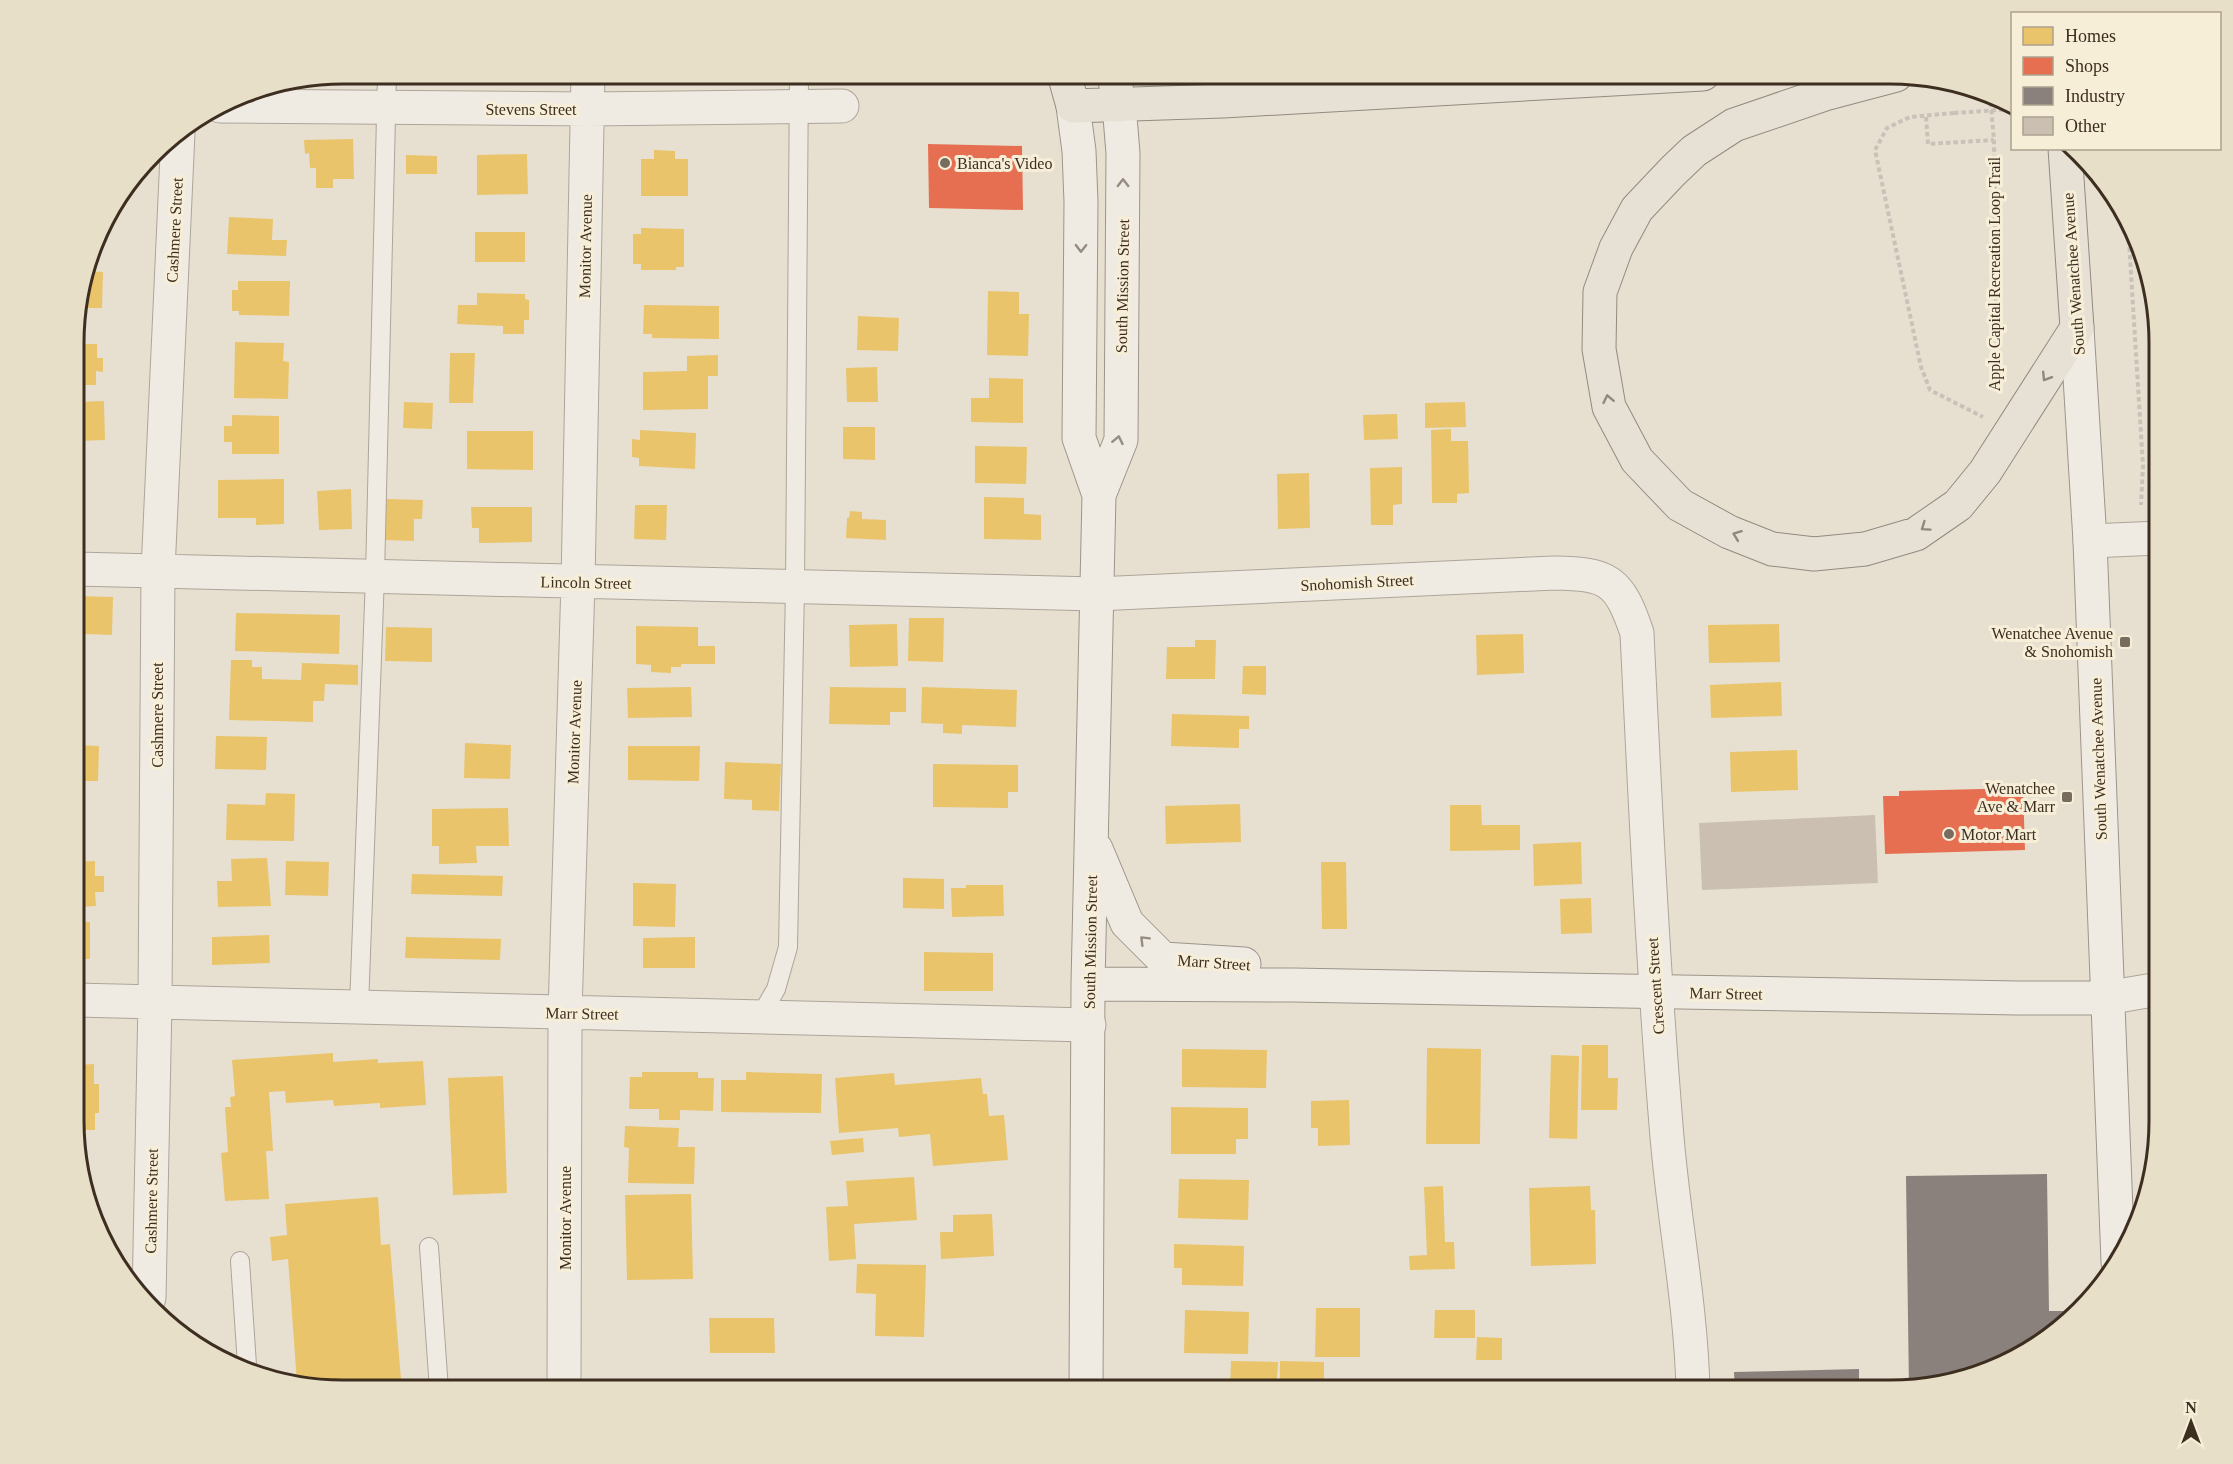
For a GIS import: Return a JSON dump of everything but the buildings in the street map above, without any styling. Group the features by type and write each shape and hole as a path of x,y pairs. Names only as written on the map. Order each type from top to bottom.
{"main road":[{"name":"South Mission Street","path":"1068,84 1073,106"},
{"path":"1073,106 1116,89 1223,101 1525,84"},
{"path":"1863,84 1809,99 1734,125 1694,152 1637,209 1616,248 1600,292 1599,349 1609,407 1637,460 1680,504 1729,532 1772,549 1814,554 1865,549 1916,534 1958,504 1985,472 2077,328"},
{"name":"South Wenatchee Avenue","path":"2065,152 2077,328"}],"street":[{"name":"Monitor Avenue","path":"564,1380 565,1012 578,582 588,84"},
{"name":"South Mission Street","path":"1086,1380 1088,984 1099,495 1121,440 1123,153 1116,89"},
{"name":"Stevens Street","path":"239,106 588,109 842,106"},
{"name":"South Mission Street","path":"1073,106 1082,202 1079,438 1099,495"},
{"name":"Cashmere Street","path":"149,1293 155,1002 158,571 178,144"},
{"name":"South Wenatchee Avenue","path":"2077,328 2090,541 2117,1244"},
{"path":"2090,541 2149,538"},
{"name":"Lincoln Street","path":"84,569 1096,594"},
{"name":"Snohomish Street","path":"1096,594 1554,573 1597,576 1614,586"},
{"name":"Crescent Street","path":"1614,586 1622,597 1637,633 1655,992 1667,1140 1692,1347 1693,1380"},
{"name":"Marr Street","path":"1091,839 1128,923 1163,959 1271,966 1293,985"},
{"name":"Marr Street","path":"1088,984 1293,985 2018,998 2106,998 2149,991"},
{"name":"Marr Street","path":"84,1000 1089,1025"}],"lane":[{"path":"359,1007 375,576 387,84"},
{"path":"760,1017 776,989 788,947 795,587 799,84"},
{"path":"429,1247 438,1380"},
{"path":"240,1261 247,1361"}],"path":[{"name":"Apple Capital Recreation Loop Trail","path":"1991,105 1994,140 1997,394 1992,401"},
{"name":"Apple Capital Recreation Loop Trail","path":"1990,421 1930,390 1921,368 1875,150 1887,128 1910,117 2001,110"},
{"path":"1926,117 1928,144 1994,140"},
{"path":"2129,245 2144,466 2141,506"}],"place":[{"name":"Bianca's Video","path":"945,163"},
{"name":"Wenatchee Avenue & Snohomish","path":"2125,642"},
{"name":"Wenatchee Ave & Marr","path":"2067,797"},
{"name":"Motor Mart","path":"1949,834"}]}
